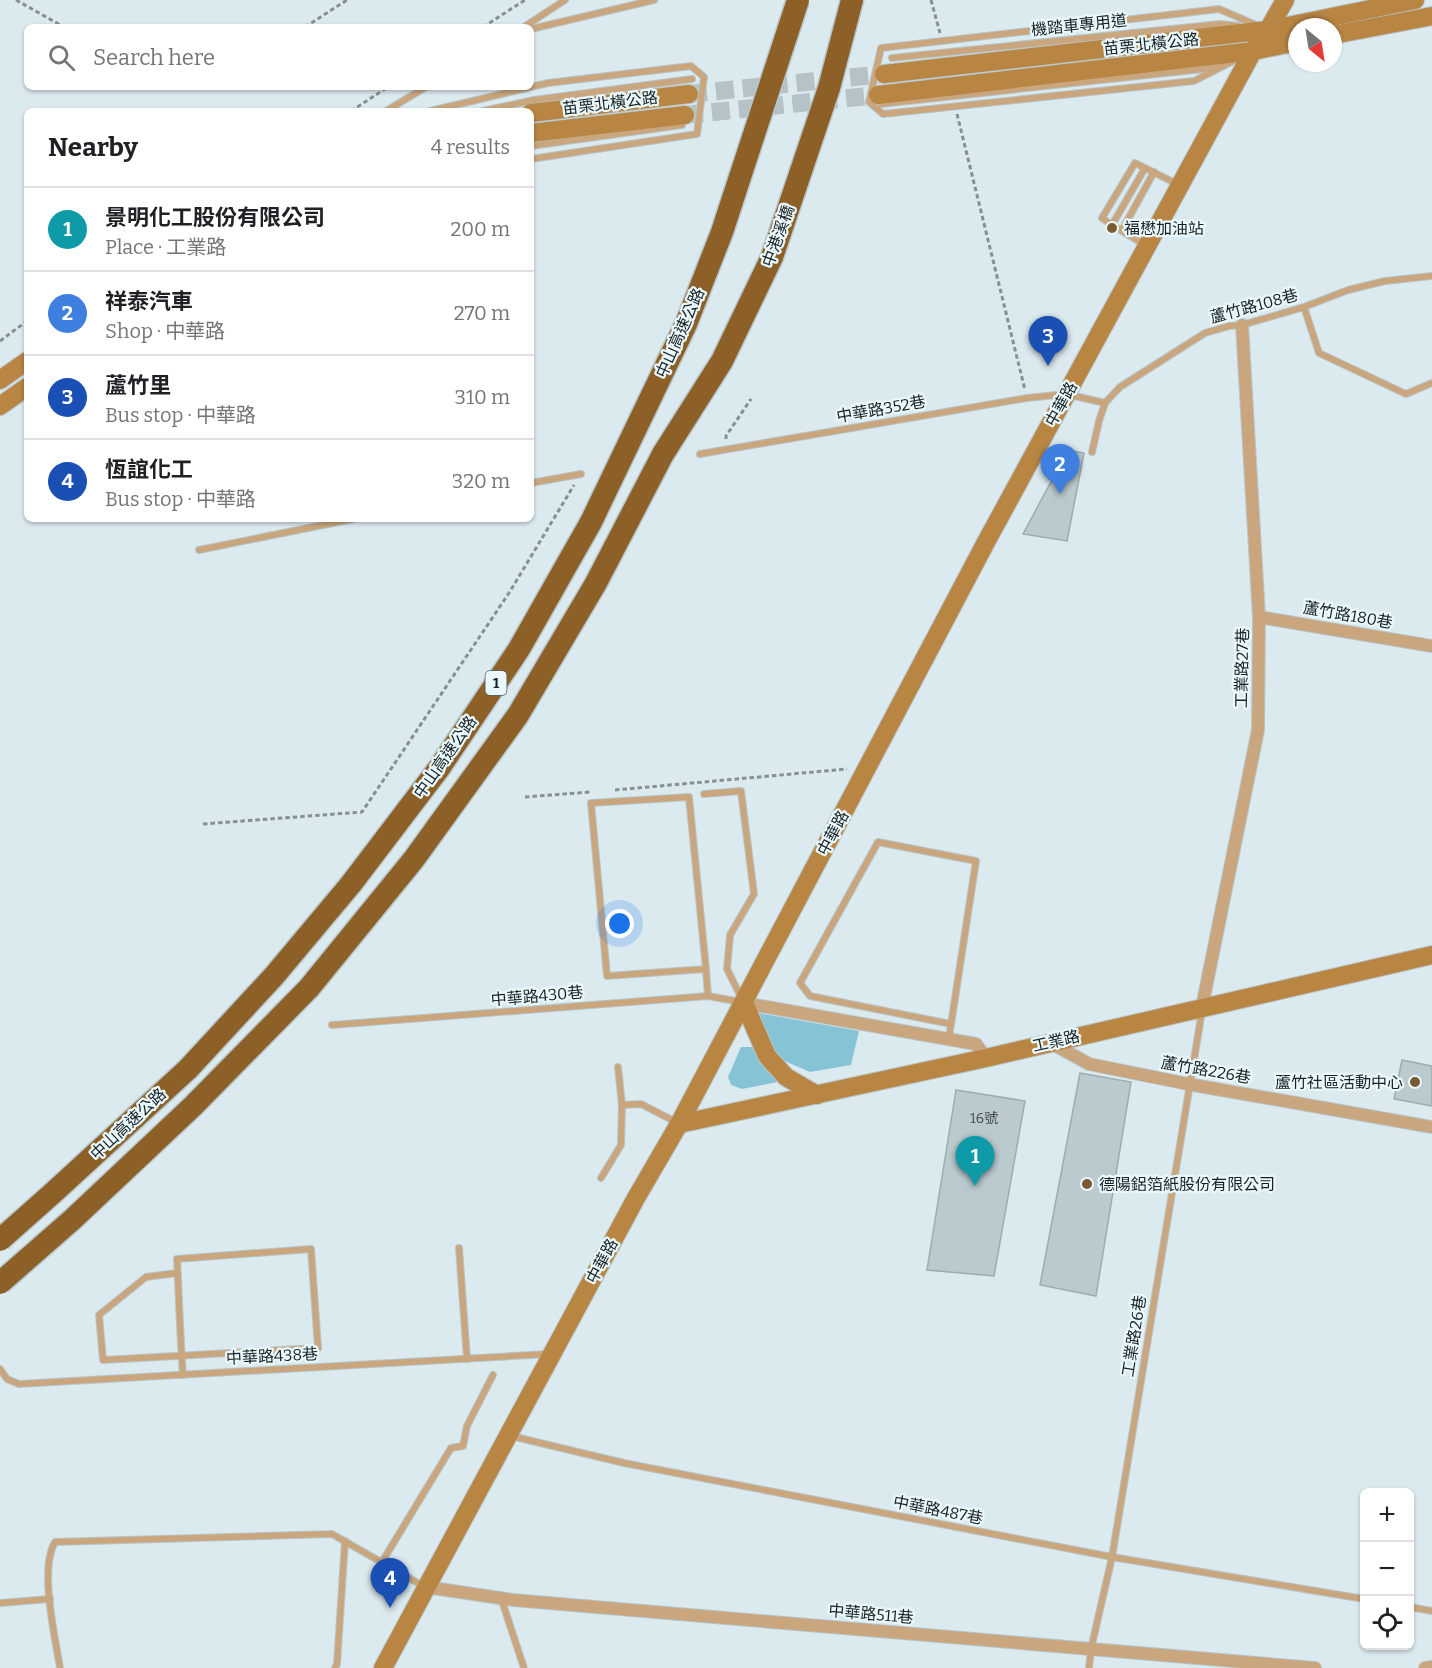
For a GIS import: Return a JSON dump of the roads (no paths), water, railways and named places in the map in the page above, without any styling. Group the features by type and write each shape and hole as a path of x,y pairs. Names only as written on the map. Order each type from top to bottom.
{"highway":[{"name":"中山高速公路","path":"0,1240 188,1069 274,976 351,884 440,767 519,649 591,522 686,324 722,232 798,0"},
{"name":"中港溪橋","path":"663,454 722,361 772,257 829,88 852,0"},
{"name":"中山高速公路","path":"0,1283 73,1219 193,1107 293,1005 414,859 518,715 596,583 663,454"}],"street":[{"name":"中華路","path":"383,1668 551,1354 744,1003 1066,394 1253,51 1285,0"},
{"name":"苗栗北橫公路","path":"888,66 1268,30 1415,0"},
{"path":"1342,33 1432,16"},
{"name":"苗栗北橫公路","path":"879,100 1253,51 1288,44"},
{"name":"苗栗北橫公路","path":"534,112 690,86"},
{"name":"苗栗北橫公路","path":"534,134 684,120"},
{"name":"工業路27巷","path":"1202,1007 1258,730 1259,617 1242,325"},
{"path":"0,380 24,363"},
{"path":"0,406 24,389"},
{"name":"蘆竹路180巷","path":"1259,617 1432,646"},
{"name":"工業路","path":"679,1124 986,1058 1432,955"},
{"path":"744,1003 976,1044 986,1058"},
{"path":"744,1003 767,1056 786,1077 817,1095"},
{"name":"蘆竹路226巷","path":"1051,1043 1089,1064 1432,1127"},
{"name":"中華路511巷","path":"426,1587 501,1598 1315,1668"},
{"path":"1425,1668 1432,1667"}],"lane":[{"path":"529,24 565,0"},
{"path":"534,28 654,0"},
{"path":"1253,51 1194,81 883,114 869,102 880,48 1219,9 1268,30"},
{"path":"534,87 692,66 705,77 697,134 534,159"},
{"path":"497,108 534,100 690,86"},
{"path":"391,108 421,90"},
{"path":"443,108 522,90"},
{"path":"534,146 684,120"},
{"path":"1147,246 1102,218 1135,163 1181,185"},
{"path":"1112,225 1145,168"},
{"path":"1122,230 1154,172"},
{"name":"蘆竹路108巷","path":"1105,403 1120,387 1205,333 1304,307 1348,290 1385,281 1432,276"},
{"path":"1304,307 1319,353 1406,394 1432,383"},
{"path":"1066,394 1105,403 1092,452"},
{"name":"中華路352巷","path":"700,454 1027,398 1066,394"},
{"path":"534,482 581,474"},
{"path":"199,550 338,522"},
{"path":"704,794 741,790 754,894 730,935 727,969 744,1003"},
{"path":"706,969 607,976 591,803 689,797 706,969 708,996"},
{"path":"949,1039 976,861 878,842 800,983 810,996 951,1024"},
{"name":"中華路430巷","path":"332,1025 708,996 744,1003"},
{"name":"工業路26巷","path":"1089,1668 1091,1649 1112,1557 1202,1007"},
{"path":"601,1178 621,1144 622,1105 618,1066"},
{"path":"622,1105 641,1104 679,1124"},
{"path":"459,1248 466,1359"},
{"path":"177,1273 146,1277 99,1315 103,1360 181,1355 318,1348 311,1249 177,1259 181,1355 183,1375"},
{"name":"中華路438巷","path":"0,1370 7,1379 19,1384 551,1354"},
{"path":"382,1562 451,1448 463,1446 467,1426 493,1375"},
{"name":"中華路487巷","path":"508,1435 624,1463 1112,1557 1360,1598"},
{"path":"60,1668 47,1573 49,1552 55,1542 332,1534 426,1587"},
{"path":"335,1668 345,1541"},
{"path":"501,1598 524,1668"},
{"path":"0,1603 51,1599"},
{"path":"1414,1608 1432,1611"}],"tunnel":[{"path":"689,94 884,74"},
{"path":"685,115 878,95"}],"place":[{"name":"福懋加油站","path":"1112,228"},
{"name":"蘆竹里","path":"1048,366"},
{"name":"祥泰汽車","path":"1060,494"},
{"name":"蘆竹社區活動中心","path":"1415,1082"},
{"name":"德陽鋁箔紙股份有限公司","path":"1087,1184"},
{"name":"景明化工股份有限公司","path":"975,1186"},
{"name":"恆誼化工","path":"390,1608"}]}
